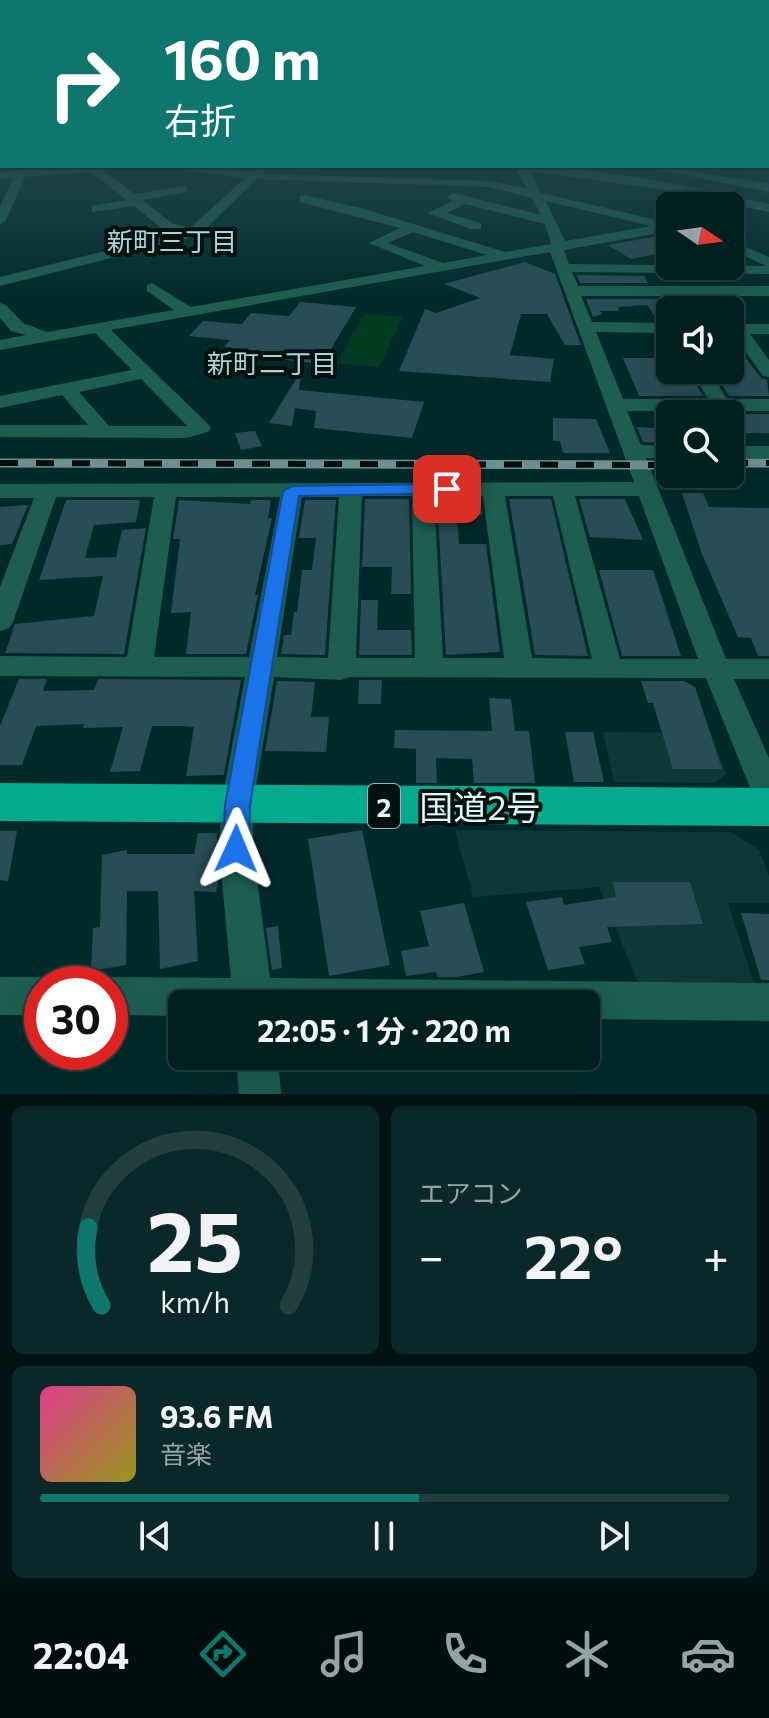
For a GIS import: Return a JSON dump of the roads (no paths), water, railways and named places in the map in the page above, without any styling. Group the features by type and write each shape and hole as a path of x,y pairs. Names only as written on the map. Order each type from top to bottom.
{"highway":[{"name":"国道2号","path":"0,802 769,807"}],"street":[{"path":"0,220 9,197"},
{"path":"130,197 169,227 195,232"},
{"path":"89,210 147,197"},
{"path":"0,282 195,232 231,197"},
{"path":"310,197 299,204 412,228 507,257"},
{"path":"537,197 559,246 557,252 716,669 769,795"},
{"path":"547,197 656,224"},
{"path":"718,197 769,209"},
{"path":"476,226 434,213 458,198 549,221"},
{"path":"744,215 769,209"},
{"path":"412,228 376,243 445,268"},
{"path":"0,345 656,229"},
{"path":"744,250 769,262"},
{"path":"564,268 656,269"},
{"path":"594,269 603,290"},
{"path":"618,269 629,290"},
{"path":"642,269 655,290"},
{"path":"744,270 769,270"},
{"path":"750,270 768,291"},
{"path":"676,280 683,291"},
{"path":"703,280 710,291"},
{"path":"732,280 740,291"},
{"path":"152,288 190,313"},
{"path":"573,291 768,291"},
{"path":"0,308 17,327 46,337"},
{"path":"587,327 656,328"},
{"path":"0,431 186,432 201,428 99,328"},
{"path":"744,329 769,329"},
{"path":"744,341 769,372"},
{"path":"0,402 145,373"},
{"path":"67,389 101,428 99,431"},
{"path":"615,405 656,405"},
{"path":"744,405 769,405"},
{"path":"632,451 656,452"},
{"path":"744,452 769,452"},
{"path":"341,670 351,489"},
{"path":"423,489 429,669"},
{"path":"493,489 519,668"},
{"path":"562,489 609,669"},
{"path":"0,491 647,489"},
{"path":"0,622 47,491"},
{"path":"139,666 166,491"},
{"path":"251,990 236,849 237,805 292,491"},
{"path":"0,666 341,670 769,669"},
{"path":"0,996 24,996"},
{"path":"128,997 168,998"},
{"path":"600,1001 769,1002"},
{"path":"258,1070 260,1094"}],"railway":[{"path":"0,463 656,465"},
{"path":"744,463 769,463"}],"district":[{"name":"新町三丁目","path":"172,240"},
{"name":"新町二丁目","path":"272,362"}]}
